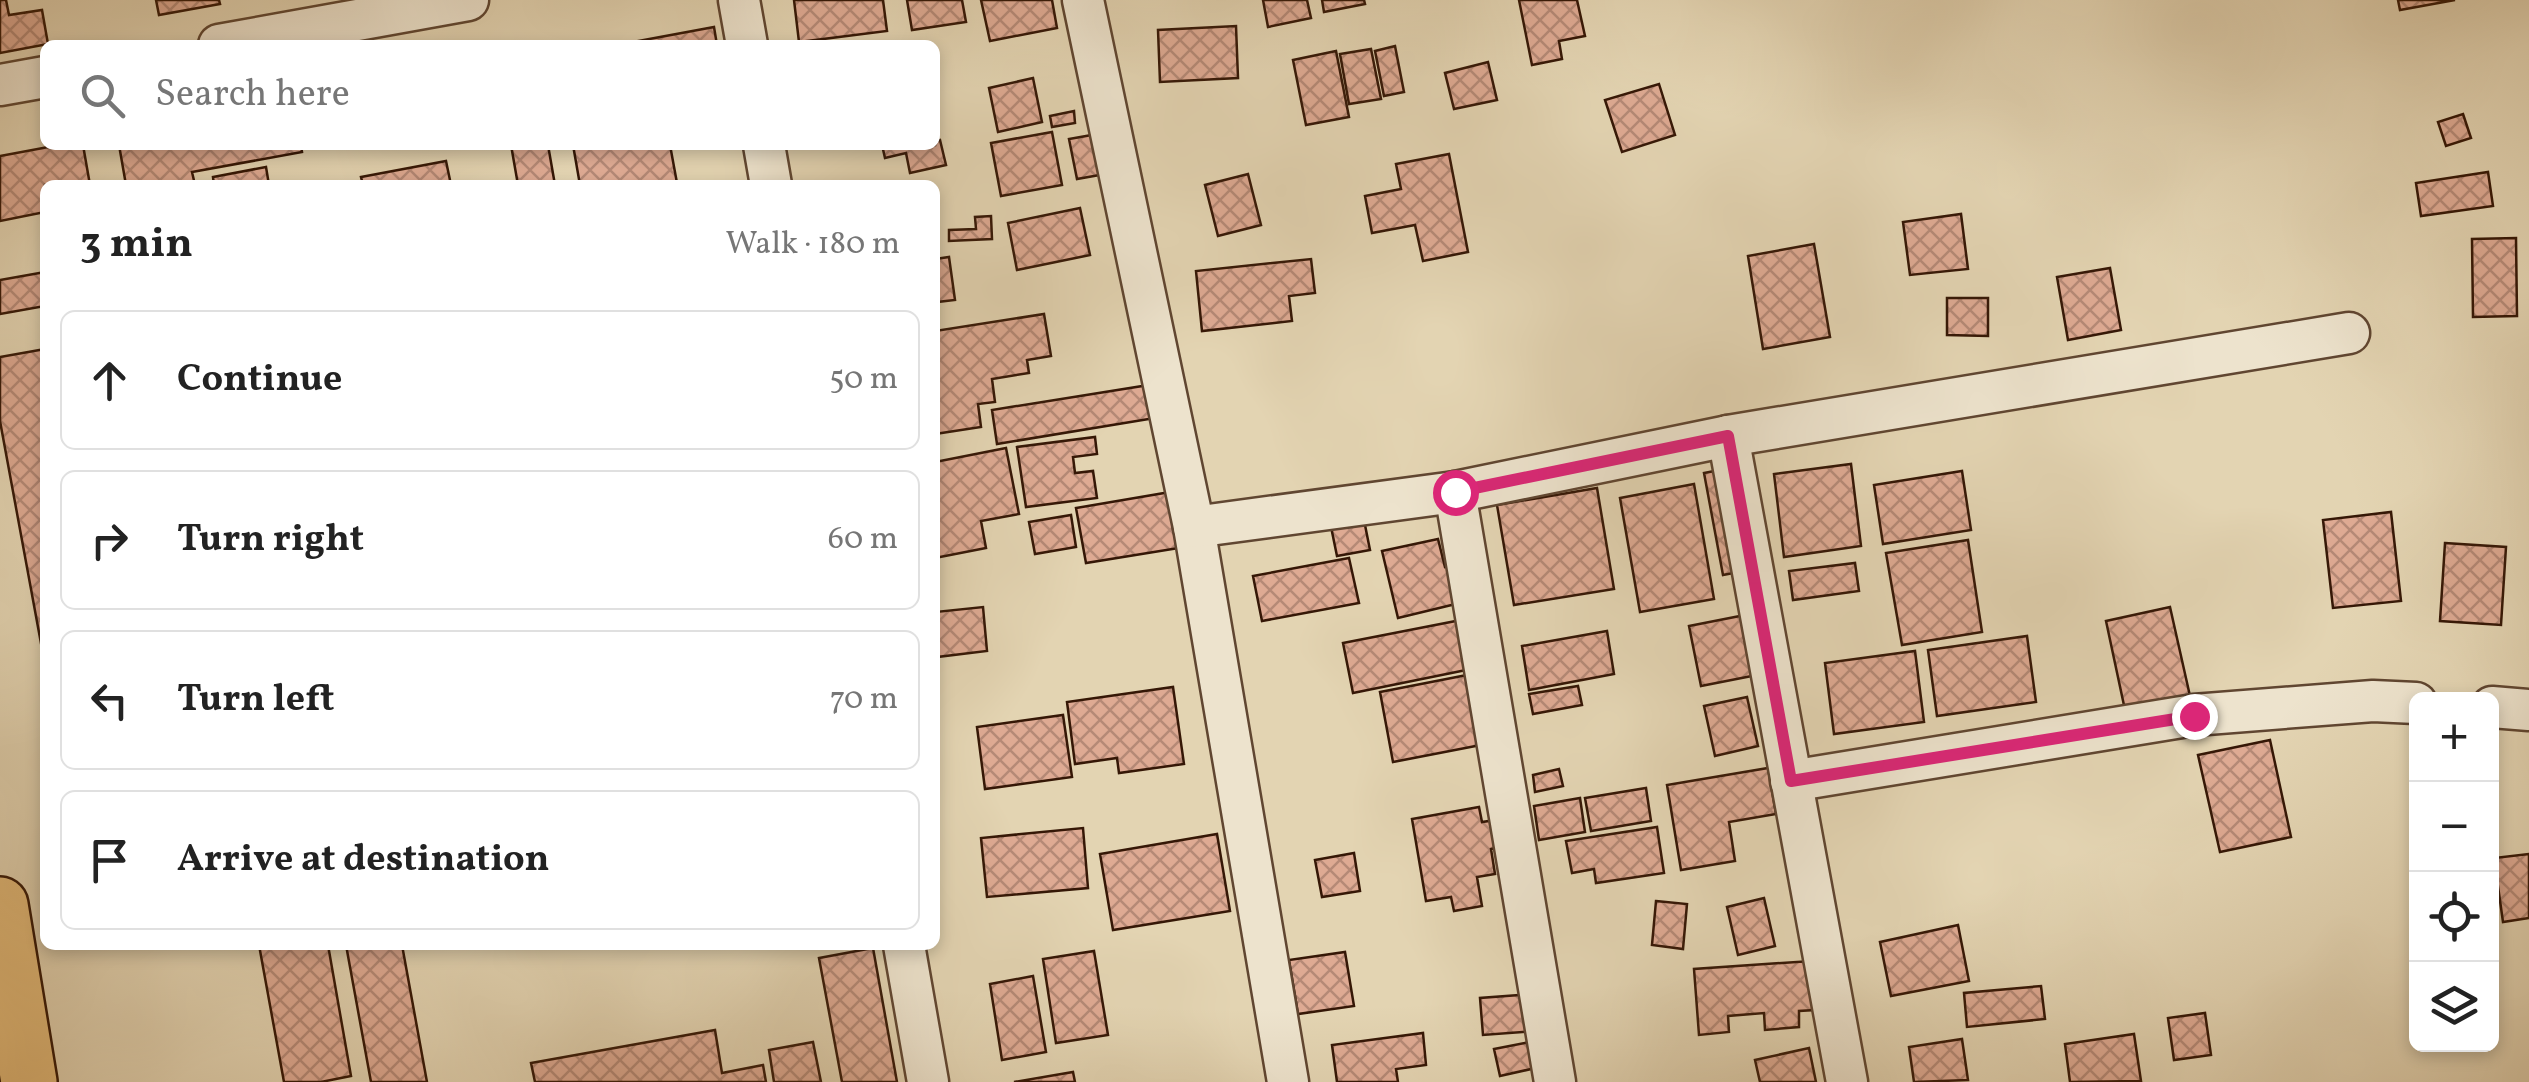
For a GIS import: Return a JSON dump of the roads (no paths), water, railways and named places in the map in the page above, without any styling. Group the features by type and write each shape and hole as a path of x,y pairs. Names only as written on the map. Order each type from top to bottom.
{"main road":[{"path":"0,905 29,1082"}],"street":[{"path":"248,40 468,0"},
{"path":"739,0 746,40"},
{"path":"1083,0 1194,527 1288,1082"},
{"path":"0,85 40,77"},
{"path":"765,150 770,180"},
{"path":"1194,527 1455,492 1728,436 2349,333"},
{"path":"1728,436 1847,1082"},
{"path":"1455,492 1555,1082"},
{"path":"1791,781 2194,716 2373,701 2409,703"},
{"path":"2499,708 2529,710"},
{"path":"905,950 928,1082"}]}
